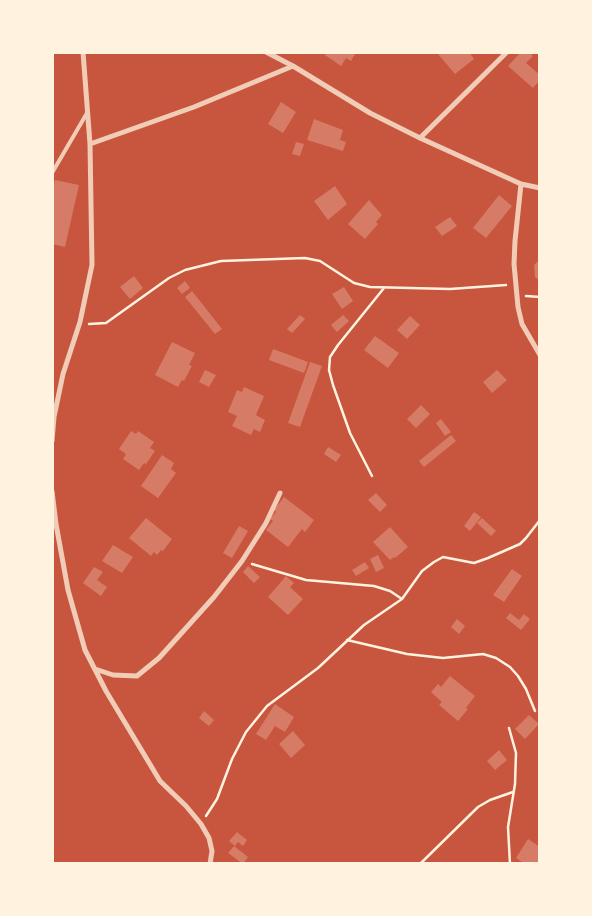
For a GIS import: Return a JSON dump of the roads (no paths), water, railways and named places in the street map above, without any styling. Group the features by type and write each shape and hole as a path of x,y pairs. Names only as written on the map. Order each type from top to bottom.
{"street":[{"path":"52,441 54,417 63,374 80,322 92,265 90,144 83,52"},
{"path":"266,52 370,114 521,184 540,188"},
{"path":"420,138 507,52"},
{"path":"90,144 194,106 292,66"},
{"path":"521,184 514,241 518,307 522,324 540,355"},
{"path":"52,491 68,590 85,650 106,692 160,781 186,806 201,824 209,838 212,851 210,864"},
{"path":"95,669 112,675 137,676 159,658 242,561 266,523 280,493"}],"lane":[{"path":"52,173 87,113"}]}
